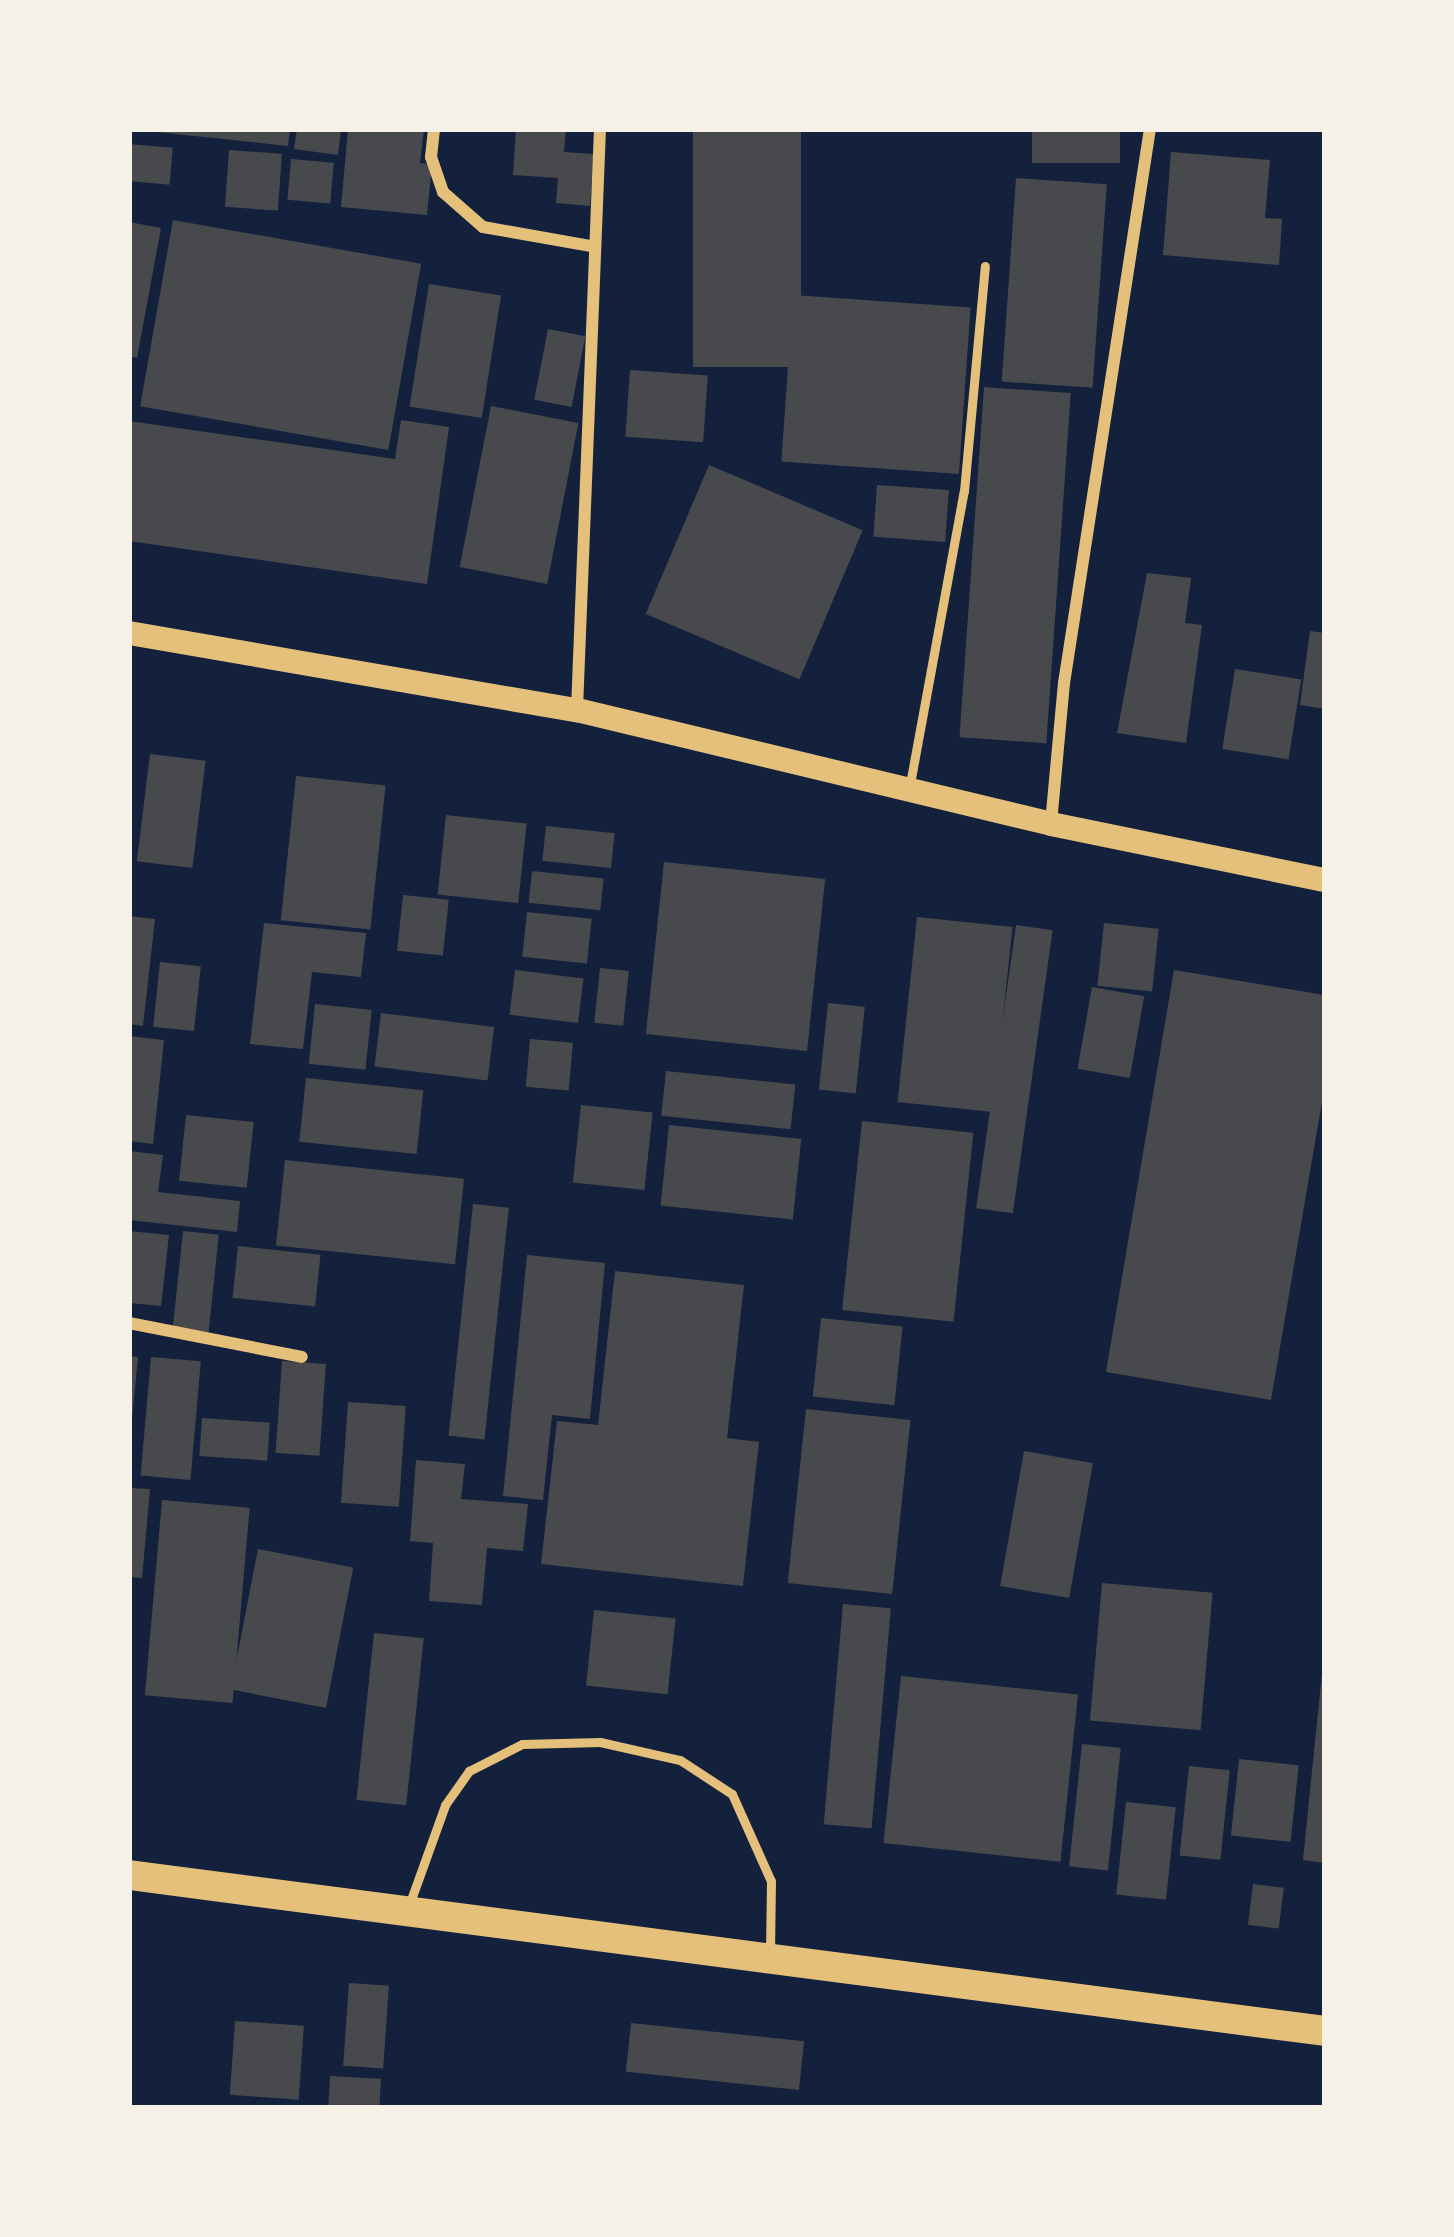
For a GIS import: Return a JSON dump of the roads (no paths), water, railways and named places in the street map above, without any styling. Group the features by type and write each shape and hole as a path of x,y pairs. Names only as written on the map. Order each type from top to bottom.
{"main road":[{"path":"129,633 577,710 1051,824 1325,880"},
{"path":"129,1875 1325,2031"}],"street":[{"path":"434,129 430,157 443,192 483,227 591,246"},
{"path":"577,710 591,246 600,129"},
{"path":"1051,824 1064,683 1150,129"},
{"path":"129,1323 302,1357"}],"lane":[{"path":"909,790 964,491 985,266"},
{"path":"406,1914 446,1805 469,1771 522,1744 600,1742 680,1760 732,1794 771,1880 770,1960"}]}
